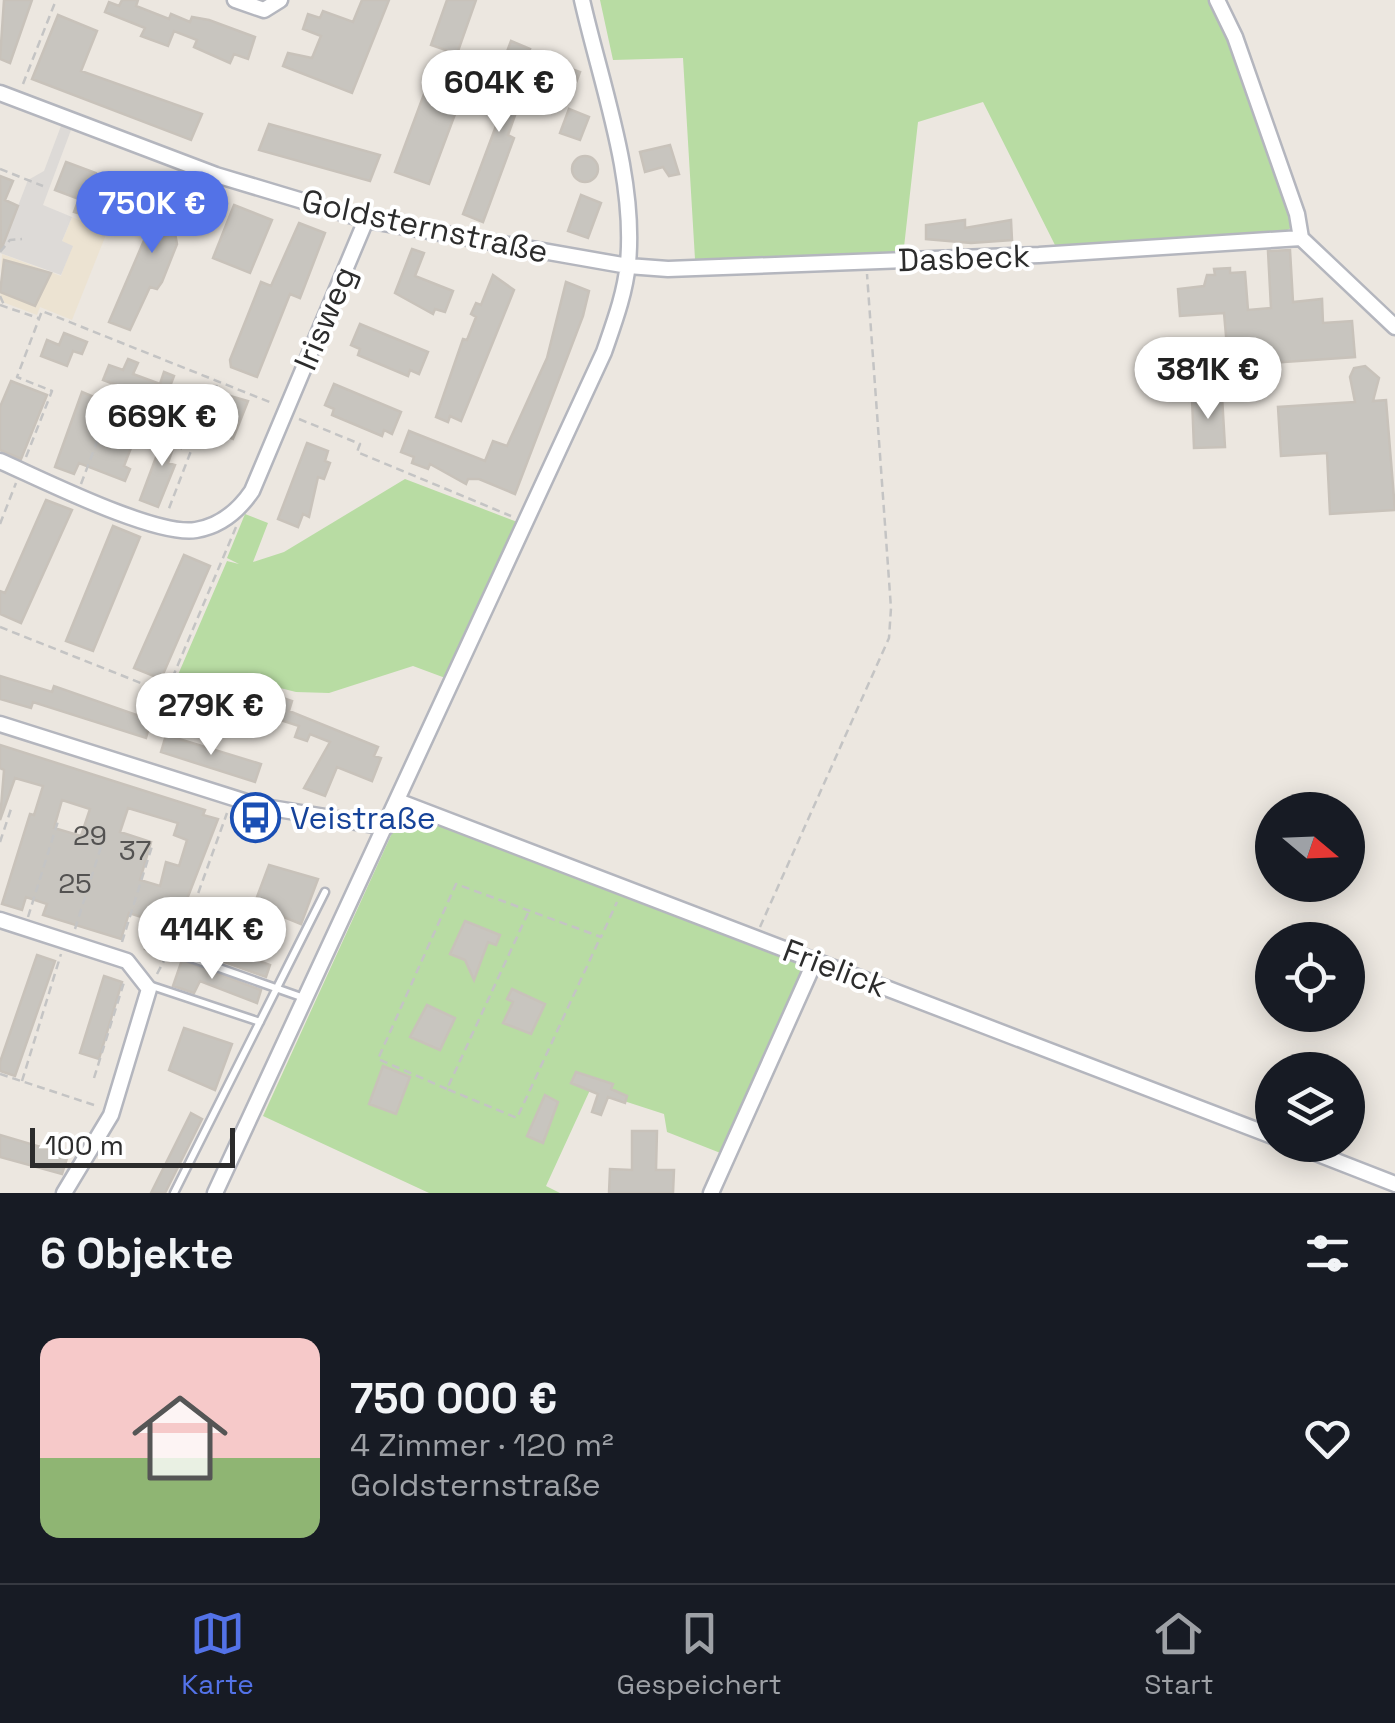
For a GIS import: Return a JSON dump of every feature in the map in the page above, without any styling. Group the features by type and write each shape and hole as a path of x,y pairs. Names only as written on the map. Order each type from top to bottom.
{"street":[{"path":"235,0 264,10 280,0"},
{"path":"215,1193 604,352 628,266 630,220 582,0"},
{"path":"1218,0 1235,37 1297,214 1301,238 1395,327"},
{"name":"Goldsternstraße","path":"0,93 216,176 366,220 628,266"},
{"name":"Irisweg","path":"231,515 252,490 366,220"},
{"name":"Dasbeck","path":"628,266 681,269 943,259 1301,238"},
{"path":"0,461 162,527 195,530 231,515"},
{"path":"0,724 289,813 366,820 386,827"},
{"name":"Frielick","path":"398,801 1255,1129"},
{"path":"0,920 124,961 147,983 148,1000 113,1111 64,1193"},
{"path":"710,1193 815,960"},
{"path":"1339,1162 1395,1184"}],"lane":[{"path":"174,1193 325,892"},
{"path":"188,956 305,999"},
{"path":"147,983 260,1022"}],"path":[{"path":"17,100 56,0"},
{"path":"0,169 43,186"},
{"path":"0,252 10,240 22,240"},
{"path":"756,938 889,638 892,608 866,267"},
{"path":"0,296 2,305 39,319"},
{"path":"0,524 52,392 17,377 42,311 285,411 360,444 356,452 526,522"},
{"path":"162,527 218,382"},
{"path":"77,493 114,397 200,430"},
{"path":"0,627 166,693 236,527 231,515"},
{"path":"147,983 166,963 179,936 232,797"},
{"path":"0,842 12,806"},
{"path":"25,928 59,818"},
{"path":"22,1082 106,831"},
{"path":"94,1078 153,844"},
{"path":"601,937 456,884 378,1059 517,1118 624,888"},
{"path":"447,1089 529,910"},
{"path":"0,1074 113,1111"}],"shaded area":[{"path":"64,118 74,122 43,205 72,217 62,241 73,246 61,275 0,253 28,180 44,171"},
{"path":"72,217 107,232 72,320 40,307 37,315 0,301 2,254 61,276 72,246 62,242"}],"green space":[{"path":"600,0 1213,0 1232,38 1294,215 1291,228 1276,236 1057,249 983,102 918,122 903,256 695,259 683,58 613,60"},
{"path":"405,479 520,523 448,679 413,666 329,693 296,692 260,683 248,722 171,691 227,561 239,564 227,558 245,514 268,523 253,562 284,552"},
{"path":"403,809 809,962 723,1154 667,1132 664,1114 590,1090 546,1186 560,1193 429,1193 263,1116"}],"building":[{"path":"4,0 32,0 10,63 0,59"},
{"path":"122,0 138,0 136,6 169,19 171,14 190,22 192,17 209,20 255,37 248,59 234,54 230,63 194,47 197,40 174,31 168,46 141,36 145,28 105,12 109,2 119,6"},
{"path":"362,0 389,0 352,93 283,66 288,53 312,58 321,36 303,29 308,14 320,18 323,11 353,22"},
{"path":"447,0 476,0 457,54 431,45"},
{"path":"58,15 97,31 81,71 202,114 191,140 32,79"},
{"path":"511,41 530,49 517,84 525,87 508,135 514,138 483,222 463,214 499,118 492,116 510,68 502,65"},
{"path":"560,65 580,72 571,96 551,88"},
{"path":"427,86 461,98 429,184 395,172"},
{"path":"569,109 589,117 580,140 560,133"},
{"path":"269,124 380,155 370,181 259,150"},
{"path":"670,145 679,174 669,176 663,167 645,172 640,152"},
{"path":"585,156 594,160 598,169 594,178 585,182 576,178 572,169 576,160"},
{"path":"66,162 96,173 95,202 117,211 111,223 74,212 79,199 55,190"},
{"path":"0,176 13,181 5,200 18,206 1,250"},
{"path":"170,180 191,189 175,233 177,244 162,282 157,289 150,287 130,330 109,322"},
{"path":"581,195 601,203 588,238 568,231"},
{"path":"234,205 272,220 250,273 213,258"},
{"path":"965,220 965,228 1011,220 1012,240 971,243 926,239 926,225"},
{"path":"299,223 325,233 300,298 290,294 257,377 231,367 230,360 261,282 271,286"},
{"path":"412,249 424,253 415,276 453,291 445,312 435,309 433,314 395,293"},
{"path":"1290,250 1293,302 1322,299 1323,323 1352,321 1355,357 1256,364 1257,379 1230,381 1224,313 1180,316 1178,289 1204,286 1207,275 1215,275 1214,269 1230,268 1230,273 1245,272 1248,310 1271,308 1268,251"},
{"path":"4,260 51,273 35,306 0,292"},
{"path":"493,275 514,290 461,421 450,416 448,422 436,417 463,339 467,340 476,317 471,314 476,303 481,305"},
{"path":"566,282 589,291 583,316 515,494 479,479 468,479 466,484 430,464 428,469 412,463 414,457 401,452 409,431 485,461 493,441 507,446 547,358"},
{"path":"360,324 428,352 419,374 410,370 408,376 358,355 360,349 351,345"},
{"path":"64,333 87,342 82,354 73,351 67,366 41,356 47,340 59,345"},
{"path":"128,359 138,363 133,374 160,384 164,372 174,376 169,389 195,399 199,387 248,401 233,439 210,430 213,422 164,402 158,416 149,413 154,399 103,380 109,365 123,370"},
{"path":"1365,366 1379,378 1373,401 1386,400 1395,510 1330,514 1327,453 1281,456 1278,407 1355,402 1350,377 1354,368"},
{"path":"11,381 47,395 21,459 0,450 0,407"},
{"path":"334,384 401,412 392,434 384,430 382,436 332,415 334,409 325,405"},
{"path":"82,392 101,400 92,423 124,435 129,423 139,427 124,466 130,469 125,481 79,463 74,474 55,467"},
{"path":"1222,396 1225,447 1194,448 1192,398"},
{"path":"167,428 186,436 181,448 174,445 168,463 175,465 158,507 140,500"},
{"path":"307,443 328,451 325,461 330,463 324,479 318,477 309,517 303,514 298,527 278,519"},
{"path":"46,500 72,510 21,623 0,614 0,591 5,593"},
{"path":"113,526 140,537 93,651 66,641"},
{"path":"184,555 210,566 161,679 134,668"},
{"path":"0,676 52,692 54,686 151,720 146,738 33,702 31,708 0,699"},
{"path":"274,695 292,701 289,711 378,747 374,756 381,758 372,781 337,767 325,796 304,788 330,742 310,734 307,741 295,737 299,726 268,716"},
{"path":"166,735 261,764 255,782 161,752"},
{"path":"0,745 205,810 203,815 218,819 175,930 270,965 266,977 164,940 159,954 145,949 154,921 129,913 121,939 43,915 47,904 26,897 22,910 2,904 30,814 34,815 43,786 15,778 0,820 4,770 0,768","holes":["62,800 90,809 81,836 54,828","128,808 178,823 174,835 187,840 179,866 166,862 160,886 140,880 151,842 120,832"]},
{"path":"269,865 318,879 301,924 254,905"},
{"path":"465,921 500,935 496,945 488,942 474,980 465,960 450,954"},
{"path":"37,955 55,961 15,1076 0,1071 0,1062"},
{"path":"182,960 261,990 257,1003 200,981 194,993 173,986"},
{"path":"104,976 122,982 99,1059 80,1053"},
{"path":"512,989 545,1004 531,1034 503,1023 513,1002 507,999"},
{"path":"427,1005 455,1018 440,1050 410,1037"},
{"path":"184,1028 232,1044 215,1090 169,1070"},
{"path":"383,1066 410,1077 396,1114 369,1104"},
{"path":"576,1072 613,1084 611,1089 627,1096 625,1103 608,1097 601,1115 592,1112 598,1094 571,1083"},
{"path":"545,1095 558,1102 543,1143 527,1136"},
{"path":"191,1113 202,1119 165,1193 151,1193"},
{"path":"632,1131 657,1131 656,1170 674,1170 673,1193 609,1193 610,1169 632,1170"},
{"path":"0,1135 68,1155 62,1174 0,1157"}],"place":[{"name":"Veistraße","path":"255,818"}]}
